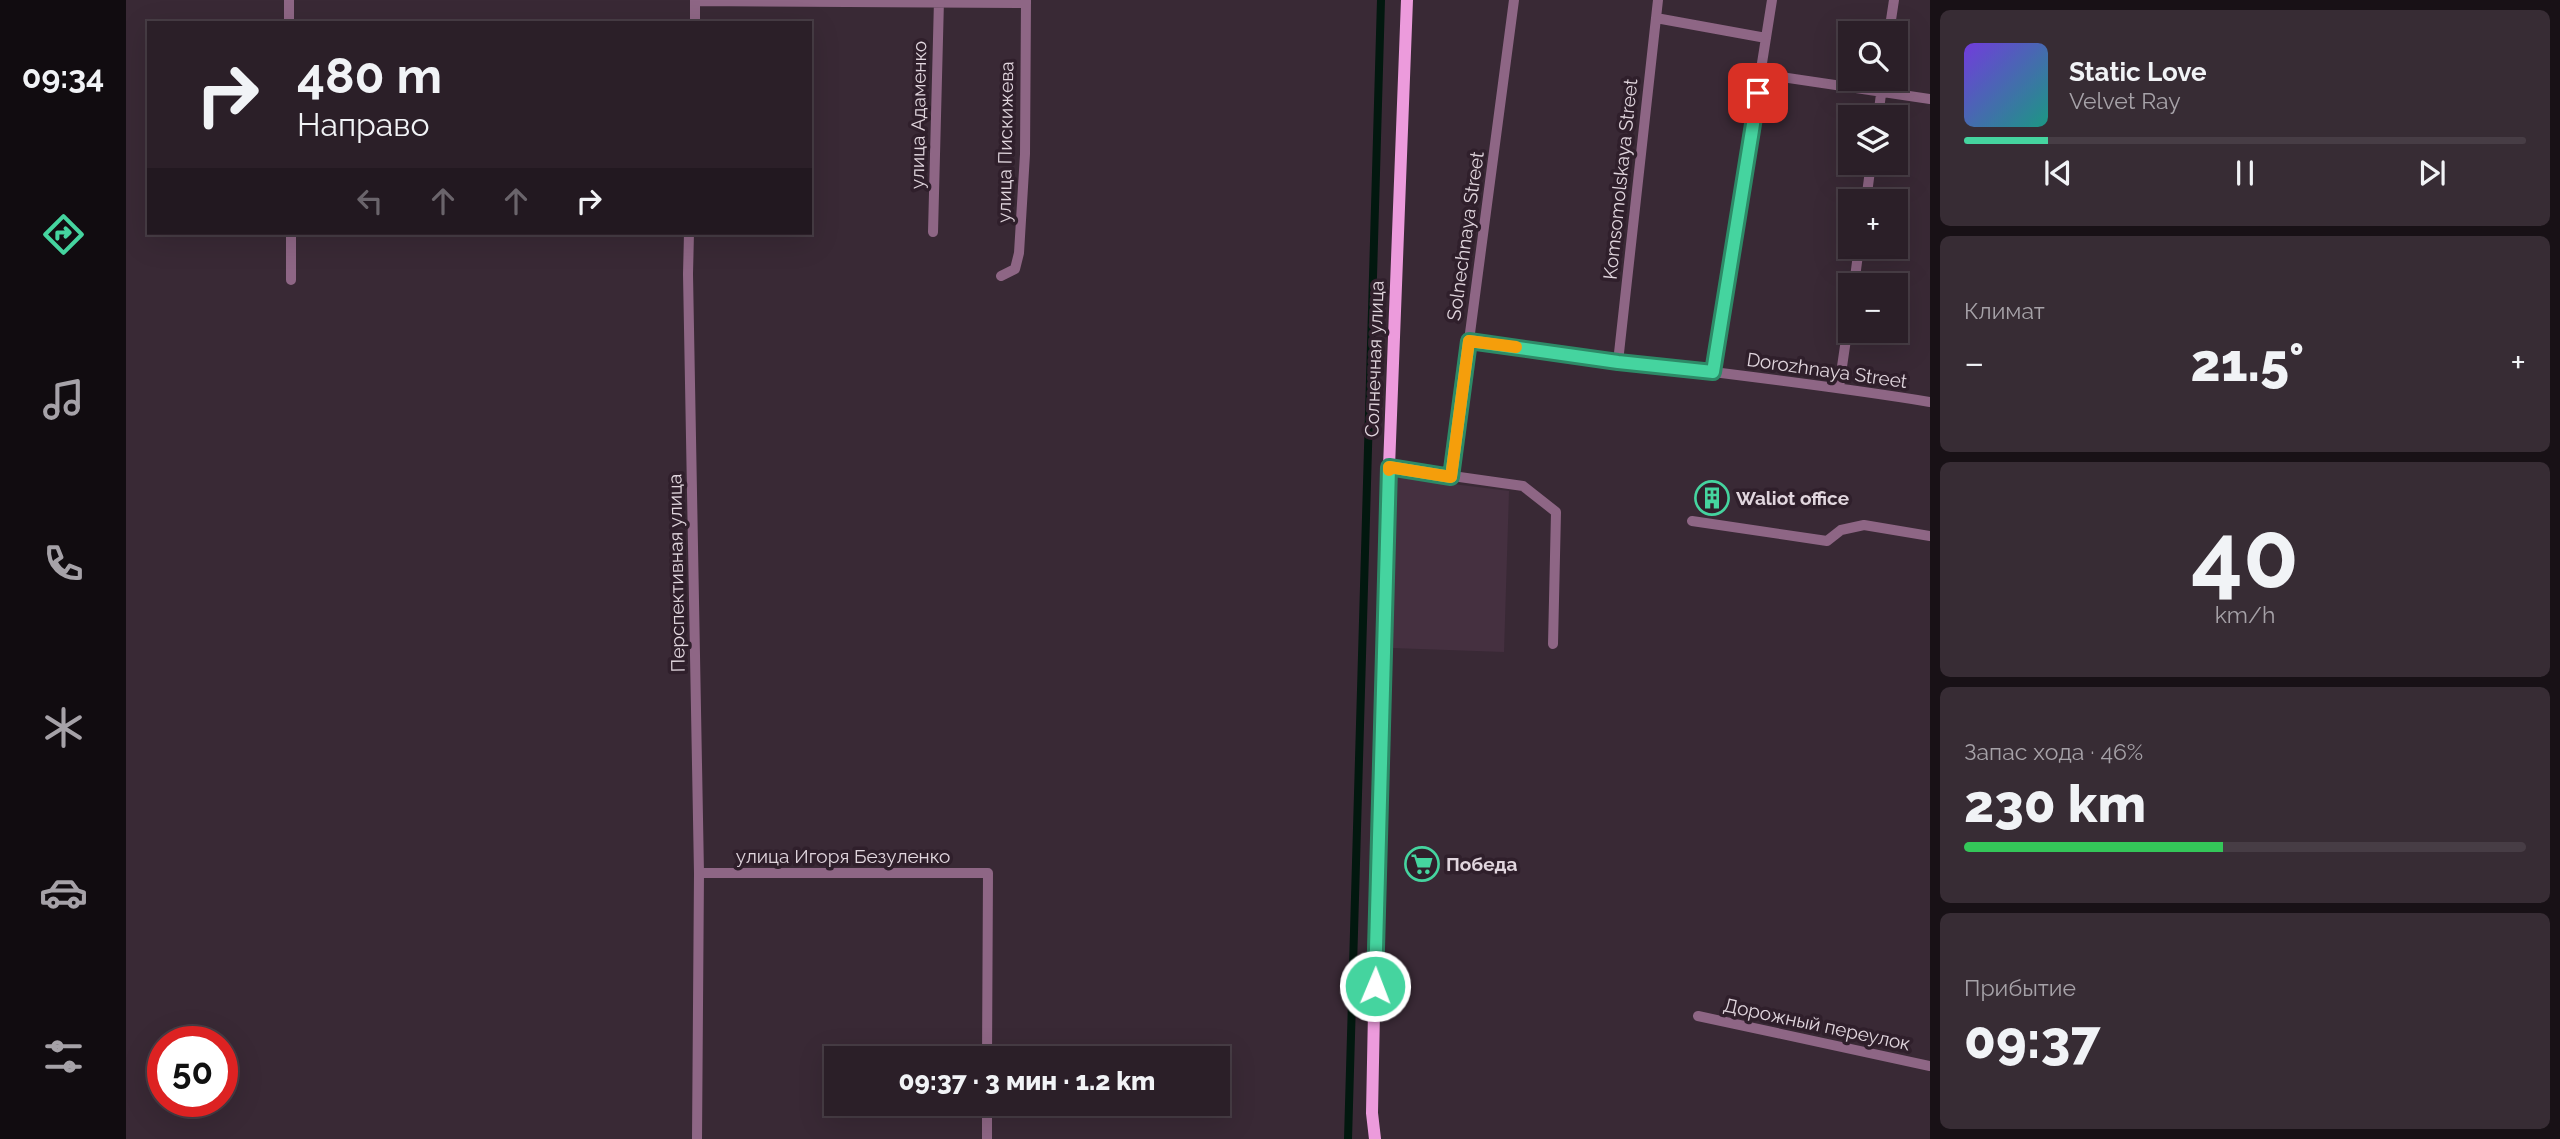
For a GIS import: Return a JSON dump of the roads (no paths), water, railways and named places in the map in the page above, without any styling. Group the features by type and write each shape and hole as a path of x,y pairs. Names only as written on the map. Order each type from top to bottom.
{"main road":[{"name":"Солнечная улица","path":"1375,1139 1372,1113 1389,467 1406,0"}],"street":[{"path":"289,0 289,21"},
{"name":"Solnechnaya Street","path":"1451,477 1514,0"},
{"name":"Komsomolskaya Street","path":"1618,362 1658,0"},
{"path":"1713,372 1772,0"},
{"path":"1891,21 1894,0"},
{"path":"695,21 695,1 1026,1"},
{"name":"улица Адаменко","path":"933,232 939,1"},
{"name":"улица Пискижева","path":"1001,276 1015,269 1019,253 1025,153 1026,1"},
{"path":"1656,18 1766,38"},
{"path":"1761,74 1930,99"},
{"path":"1879,105 1881,92"},
{"path":"291,235 291,280"},
{"name":"Перспективная улица","path":"689,235 699,873 697,1139"},
{"name":"Dorozhnaya Street","path":"1469,341 1618,362 1839,387 1930,402"},
{"path":"1839,387 1845,343"},
{"path":"1389,467 1523,485 1556,512 1553,644"},
{"path":"1692,522 1827,541 1841,530 1864,525 1930,536"},
{"name":"улица Игоря Безуленко","path":"699,873 988,873 987,1046"},
{"name":"Дорожный переулок","path":"1698,1016 1930,1066"},
{"path":"987,1116 987,1139"}],"waterway":[{"path":"1348,1139 1381,0"}],"place":[{"name":"Waliot office","path":"1712,498"},
{"name":"Победа","path":"1422,864"}]}
